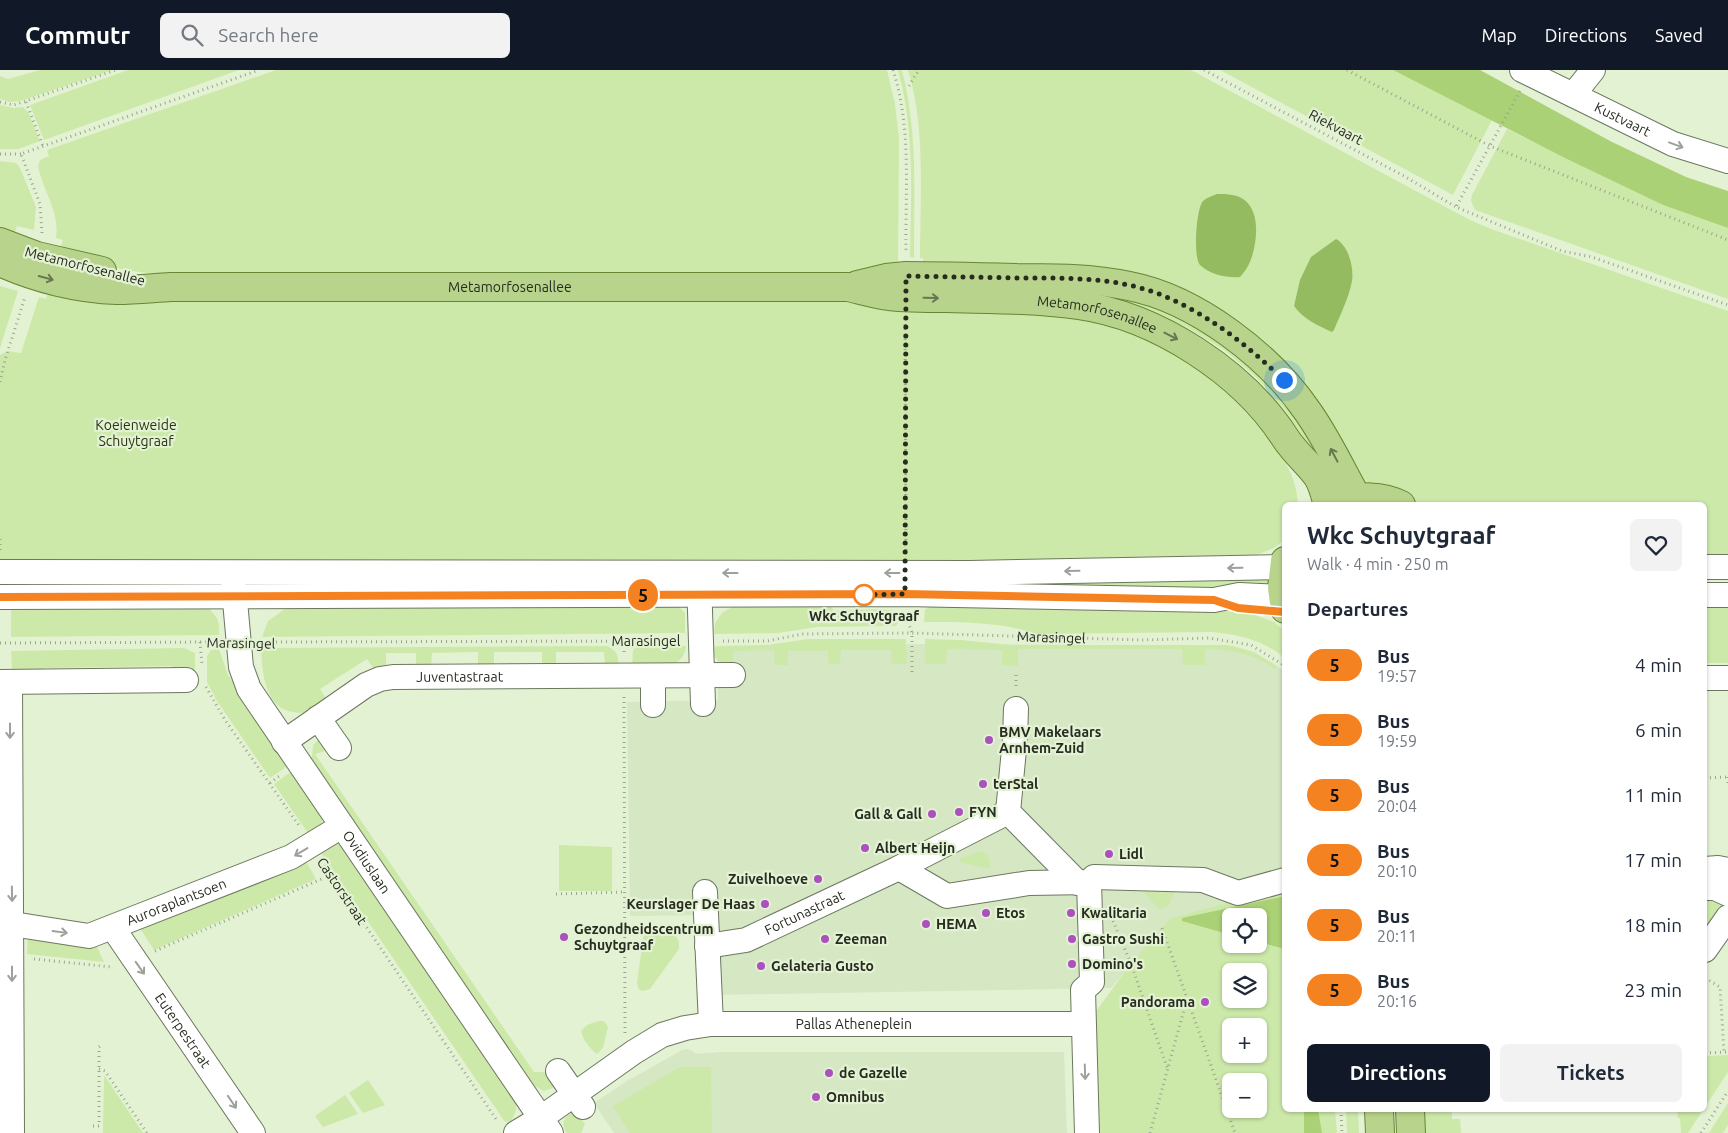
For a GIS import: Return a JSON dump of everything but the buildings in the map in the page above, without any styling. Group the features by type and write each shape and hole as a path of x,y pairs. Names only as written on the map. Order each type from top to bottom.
{"main road":[{"name":"Metamorfosenallee","path":"0,242 37,256 171,287"},
{"name":"Metamorfosenallee","path":"0,262 13,268 55,280 116,290 171,287 848,287 886,278 906,286 1005,299 1078,305 1104,310 1131,319 1182,342 1234,379 1277,424 1296,453 1318,477 1327,502"},
{"name":"Metamorfosenallee","path":"906,286 1078,278 1131,286 1174,301 1230,332 1284,380 1308,411 1325,438 1348,502"},
{"name":"Metamorfosenallee","path":"1296,453 1310,502"},
{"path":"1348,502 1382,498 1393,502"},
{"path":"1379,1112 1380,1133"},
{"path":"1410,1112 1411,1133"}],"street":[{"path":"1573,94 1593,70"},
{"name":"Kustvaart","path":"1523,78 1573,94 1673,144 1728,161"},
{"path":"906,584 1282,564"},
{"path":"1707,567 1728,567"},
{"path":"0,572 233,572 699,584 906,584 1214,600 1239,595 1282,604"},
{"name":"Ovidiuslaan","path":"233,572 241,666 249,689 546,1126"},
{"path":"0,596 234,596 699,584"},
{"path":"699,584 703,704"},
{"path":"1707,595 1728,595"},
{"name":"Juventastraat","path":"284,742 366,686 380,679 393,677 733,675"},
{"path":"653,676 653,705"},
{"path":"12,1133 12,957 6,923 5,682 197,677"},
{"path":"1707,678 1728,678"},
{"path":"1016,709 1008,812 1084,883 1092,982 1083,990 1087,1133"},
{"path":"318,718 339,748"},
{"name":"Fortunastraat","path":"707,946 746,940 899,868 1008,812"},
{"name":"Auroraplantsoen","path":"6,923 89,936 291,858 342,826"},
{"path":"899,868 947,896 1028,883 1084,883 1094,877 1203,880 1238,893 1282,881"},
{"path":"1707,869 1728,870"},
{"path":"1707,888 1715,888 1728,894"},
{"path":"705,892 711,1024"},
{"path":"1707,947 1728,917"},
{"name":"Euterpestraat","path":"113,928 253,1133"},
{"name":"Pallas Atheneplein","path":"508,1129 546,1126 579,1101 634,1052 662,1035 686,1028 711,1024 1083,1024"},
{"path":"558,1071 579,1101"}],"path":[{"path":"0,102 14,105 26,102 116,70"},
{"path":"0,154 21,154 259,70"},
{"path":"893,70 901,101 905,130 905,615 912,633 912,675"},
{"path":"909,86 920,70"},
{"name":"Riekvaart","path":"1204,70 1404,176 1456,207 1562,250 1592,257 1728,305"},
{"path":"1347,70 1490,146 1728,240"},
{"path":"1456,207 1498,131 1523,78"},
{"path":"26,102 43,146"},
{"path":"21,154 40,204 43,218 42,235 37,256"},
{"path":"0,382 13,336"},
{"name":"Marasingel","path":"0,643 767,641 802,634 912,633 1142,640 1209,638 1251,644 1282,664"},
{"path":"624,641 624,1032 634,1052"},
{"name":"Castorstraat","path":"200,642 197,677 224,720 508,1129"},
{"path":"1707,778 1728,777 1728,782"},
{"path":"12,957 114,967 189,938 331,875"},
{"path":"556,894 624,892"},
{"path":"1112,918 1131,964 1168,1070"},
{"path":"1162,928 1235,1133"},
{"path":"1707,979 1720,988 1726,1052 1707,1053"},
{"path":"1150,1133 1188,999"},
{"path":"624,1009 631,1008"},
{"path":"99,1133 99,1047 102,1045"},
{"path":"99,1069 105,1071 147,1133"},
{"path":"1701,1133 1728,1092"},
{"path":"1341,1112 1342,1133"},
{"path":"93,1126 100,1126"}],"shaded area":[{"path":"1393,70 1480,70 1612,142 1686,177 1728,191 1728,228 1663,205 1565,158"},
{"path":"1217,194 1240,197 1249,205 1253,212 1256,239 1252,257 1240,277 1230,277 1214,273 1200,265 1198,261 1196,233 1199,213 1203,201"},
{"path":"1336,239 1341,242 1350,258 1352,281 1347,300 1332,332 1306,318 1294,306 1300,280 1311,257"},
{"path":"929,644 1231,646 1255,652 1282,670 1282,887 1171,918 1111,988 713,995 708,915 630,916 627,702 718,700 717,647"},
{"path":"1282,897 1282,948 1267,944 1267,908 1229,908"},
{"path":"1222,909 1222,932 1182,921 1182,918"},
{"path":"687,1049 696,1054 720,1052 1064,1052 1067,1133 614,1133 594,1103 627,1081"},
{"path":"1304,1112 1318,1112 1322,1133 1304,1133"}],"green space":[{"path":"40,70 113,70 20,101 9,102 0,99 0,76 8,79"},
{"path":"128,70 239,70 44,140 30,105"},
{"path":"276,70 887,70 895,104 899,138 898,269 854,274 176,276 131,271 58,256 63,240 56,238 56,219 38,166 40,160 49,156 47,150"},
{"path":"898,70 902,70 911,116 914,163 914,258 910,257 910,140"},
{"path":"908,70 1191,70 1468,219 1491,229 1728,311 1728,560 1707,559 1707,502 1407,502 1366,483 1180,295 923,269 923,258 920,258 920,139 914,92"},
{"path":"1220,70 1393,70 1492,120 1453,195"},
{"path":"0,105 13,108 23,107 28,112 40,141 18,149 0,149"},
{"path":"1507,129 1663,205 1728,228 1728,299 1475,210 1471,201 1472,195"},
{"path":"0,161 16,163 20,168 36,207 34,230 17,226 14,235 0,229"},
{"path":"935,282 1091,285 1191,318 1273,380 1336,476 1312,450 1285,410 1257,378 1224,350 1188,328 1150,311 1112,299"},
{"name":"Koeienweide Schuytgraaf","path":"51,285 136,298 220,301 822,298 1057,315 1116,328 1164,349 1208,377 1228,394 1277,449 1292,475 1298,502 1282,502 1282,541 1274,548 1244,560 762,567 745,560 699,560 650,566 0,568 0,355 8,351 21,353 39,297 46,299"},
{"path":"0,286 18,291 0,348"},
{"path":"1273,576 1274,588 920,588 920,578"},
{"path":"929,599 1246,612 1274,622 1282,629 1282,657 1260,643 1213,632 1037,634 996,625 924,622 925,609 928,608"},
{"path":"831,600 833,611 880,609 900,612 899,621 896,626 817,627 778,633 714,634 715,623 722,613 740,602"},
{"path":"1728,600 1728,663 1707,663 1707,601"},
{"path":"673,601 685,613 685,633 262,637 268,621 286,608"},
{"path":"11,602 203,603 218,620 219,635 11,637"},
{"path":"808,639 906,639 907,664 891,664 891,650 841,650 840,664 828,664 828,651 788,651 788,665 775,665 774,650 733,651 733,665 725,664 716,658 713,651 713,647 718,646 768,645"},
{"path":"925,639 961,640 1011,645 1227,645 1253,653 1277,666 1275,669 1242,653 1205,649 1205,665 1183,665 1182,649 1018,649 1018,666 1002,665 1002,650 947,649 946,664 925,664"},
{"path":"640,645 686,646 684,655 673,664 657,667 632,666 633,650"},
{"path":"607,646 617,654 618,666 605,667 604,652 556,652 556,666 542,666 542,652 494,652 494,668 478,668 478,652 432,653 431,668 416,668 416,653 386,653 386,669 374,669 367,659 320,689 327,700 317,708 305,713 288,711 274,701 266,685 261,648"},
{"path":"184,648 195,653 195,670 175,674 172,666 44,668 25,675 12,670 11,651"},
{"path":"219,649 228,675 289,765 270,778 217,701 207,682 207,656 211,650"},
{"path":"322,736 332,749 315,754 534,1072 549,1072 555,1087 544,1091 533,1085 530,1087 307,761 312,757 313,745"},
{"path":"292,771 322,814 322,828 312,839 274,784"},
{"path":"337,843 345,848 516,1099 516,1110 511,1121 505,1122 317,847"},
{"path":"559,845 612,847 612,891 559,891"},
{"path":"979,851 989,857 990,869 959,862 960,859"},
{"path":"304,858 316,879 154,950 137,924"},
{"path":"1282,887 1282,1112 1335,1112 1337,1133 1099,1133 1094,1014 1129,966 1171,918"},
{"path":"1142,890 1174,890 1175,892 1168,906 1160,909"},
{"path":"1707,898 1714,898 1726,904 1707,935"},
{"path":"649,928 674,934 679,941 679,949 650,989 642,991 638,988 637,982 644,933"},
{"path":"28,932 95,943 104,962 27,954"},
{"path":"604,1021 608,1027 603,1048 597,1054 587,1044 581,1031 587,1025"},
{"path":"1728,1055 1728,1072 1707,1104 1707,1056"},
{"path":"680,1067 711,1067 712,1133 630,1133 613,1106"},
{"path":"104,1075 143,1133 103,1133"},
{"path":"368,1080 385,1105 363,1113 349,1093"},
{"path":"345,1095 358,1114 323,1127 315,1116"},
{"path":"1728,1103 1728,1125 1723,1133 1709,1133"},
{"path":"575,1110 585,1124 581,1133 567,1133 564,1122"},
{"path":"1346,1112 1358,1112 1359,1133 1347,1133"},
{"path":"1421,1112 1452,1112 1452,1119 1460,1119 1461,1133 1422,1133"},
{"path":"1677,1112 1702,1112 1688,1133 1681,1133 1680,1118 1678,1118"}],"bus line":[{"name":"5","path":"0,597 905,594 1214,600 1238,608 1282,612"}],"place":[{"name":"Wkc Schuytgraaf","path":"864,595"},
{"name":"BMV Makelaars Arnhem-Zuid","path":"989,740"},
{"name":"terStal","path":"983,784"},
{"name":"FYN","path":"959,812"},
{"name":"Gall & Gall","path":"932,814"},
{"name":"Albert Heijn","path":"865,848"},
{"name":"Lidl","path":"1109,854"},
{"name":"Zuivelhoeve","path":"818,879"},
{"name":"Keurslager De Haas","path":"765,904"},
{"name":"Etos","path":"986,913"},
{"name":"Kwalitaria","path":"1071,913"},
{"name":"HEMA","path":"926,924"},
{"name":"Gezondheidscentrum Schuytgraaf","path":"564,937"},
{"name":"Zeeman","path":"825,939"},
{"name":"Gastro Sushi","path":"1072,939"},
{"name":"Domino's","path":"1072,964"},
{"name":"Gelateria Gusto","path":"761,966"},
{"name":"Pandorama","path":"1205,1002"},
{"name":"de Gazelle","path":"829,1073"},
{"name":"Omnibus","path":"816,1097"}],"route":[{"path":"864,595 856,595 905,594 906,276 1078,278 1131,286 1174,301 1230,332 1284,380"}]}
